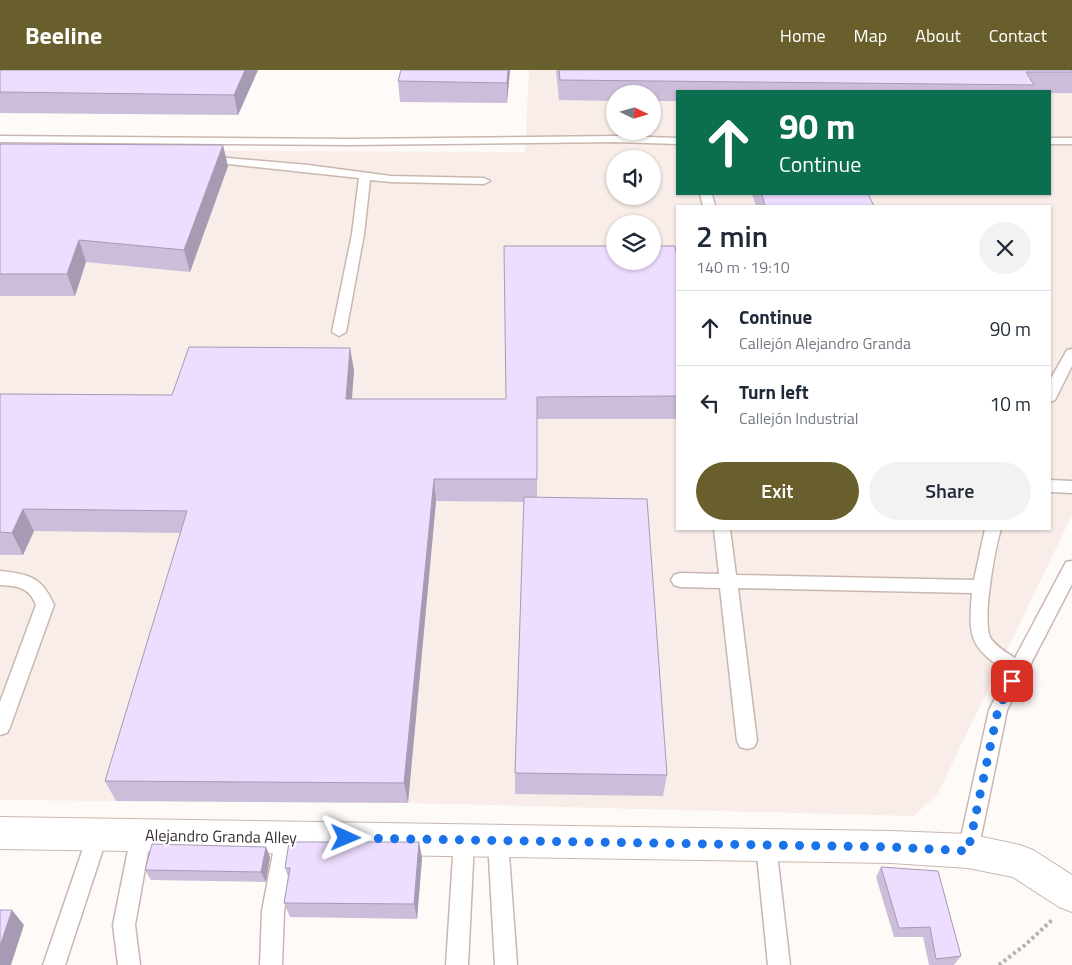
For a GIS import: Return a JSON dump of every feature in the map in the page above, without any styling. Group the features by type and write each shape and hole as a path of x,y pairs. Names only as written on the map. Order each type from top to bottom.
{"street":[{"name":"Alejandro Granda Alley","path":"0,833 891,847 968,851 1020,862 1065,904"}],"lane":[{"path":"0,139 340,142 615,139 676,141"},
{"path":"1051,141 1072,141"},
{"path":"190,158 230,159 365,176 427,181 484,181"},
{"path":"339,332 358,234 365,176"},
{"path":"1051,394 1072,353"},
{"path":"1051,486 1072,487"},
{"path":"722,530 748,741"},
{"path":"993,530 982,587 978,630 981,639 988,647 1018,670"},
{"path":"968,851 998,710 1072,567"},
{"path":"0,578 24,580 40,591 45,605 0,727"},
{"path":"680,580 982,587"},
{"path":"54,965 98,834"},
{"path":"129,965 124,925 141,835"},
{"path":"271,965 273,911 286,837"},
{"path":"458,965 464,840"},
{"path":"498,841 506,965"},
{"path":"766,846 779,965"}],"path":[{"path":"999,965 1025,945 1065,904"}],"shaded area":[{"path":"529,70 1072,70 1072,515 938,793 914,816 408,803 0,800 0,150 525,152"}],"building":[{"path":"0,70 245,70 234,95 0,92"},
{"path":"401,70 508,70 507,83 398,81"},
{"path":"559,70 1072,70 1072,72 1026,72 1034,85 560,80"},
{"path":"0,144 223,145 184,250 79,240 67,274 0,274"},
{"path":"762,195 868,195 874,205 765,205"},
{"path":"504,246 606,246 606,270 661,270 661,246 675,246 676,396 537,397 537,479 434,479 404,783 105,781 187,511 23,509 12,533 0,532 0,394 172,395 189,347 350,348 346,399 506,399"},
{"path":"524,497 647,499 667,775 515,773"},
{"path":"289,842 419,842 414,904 284,903 290,868 285,868"},
{"path":"152,844 266,847 261,872 145,870"},
{"path":"881,867 938,871 961,956 936,959 930,927 899,928"},
{"path":"0,910 12,910 0,946"}],"route":[{"path":"346,838 891,847 968,851 998,710 1012,681"}]}
